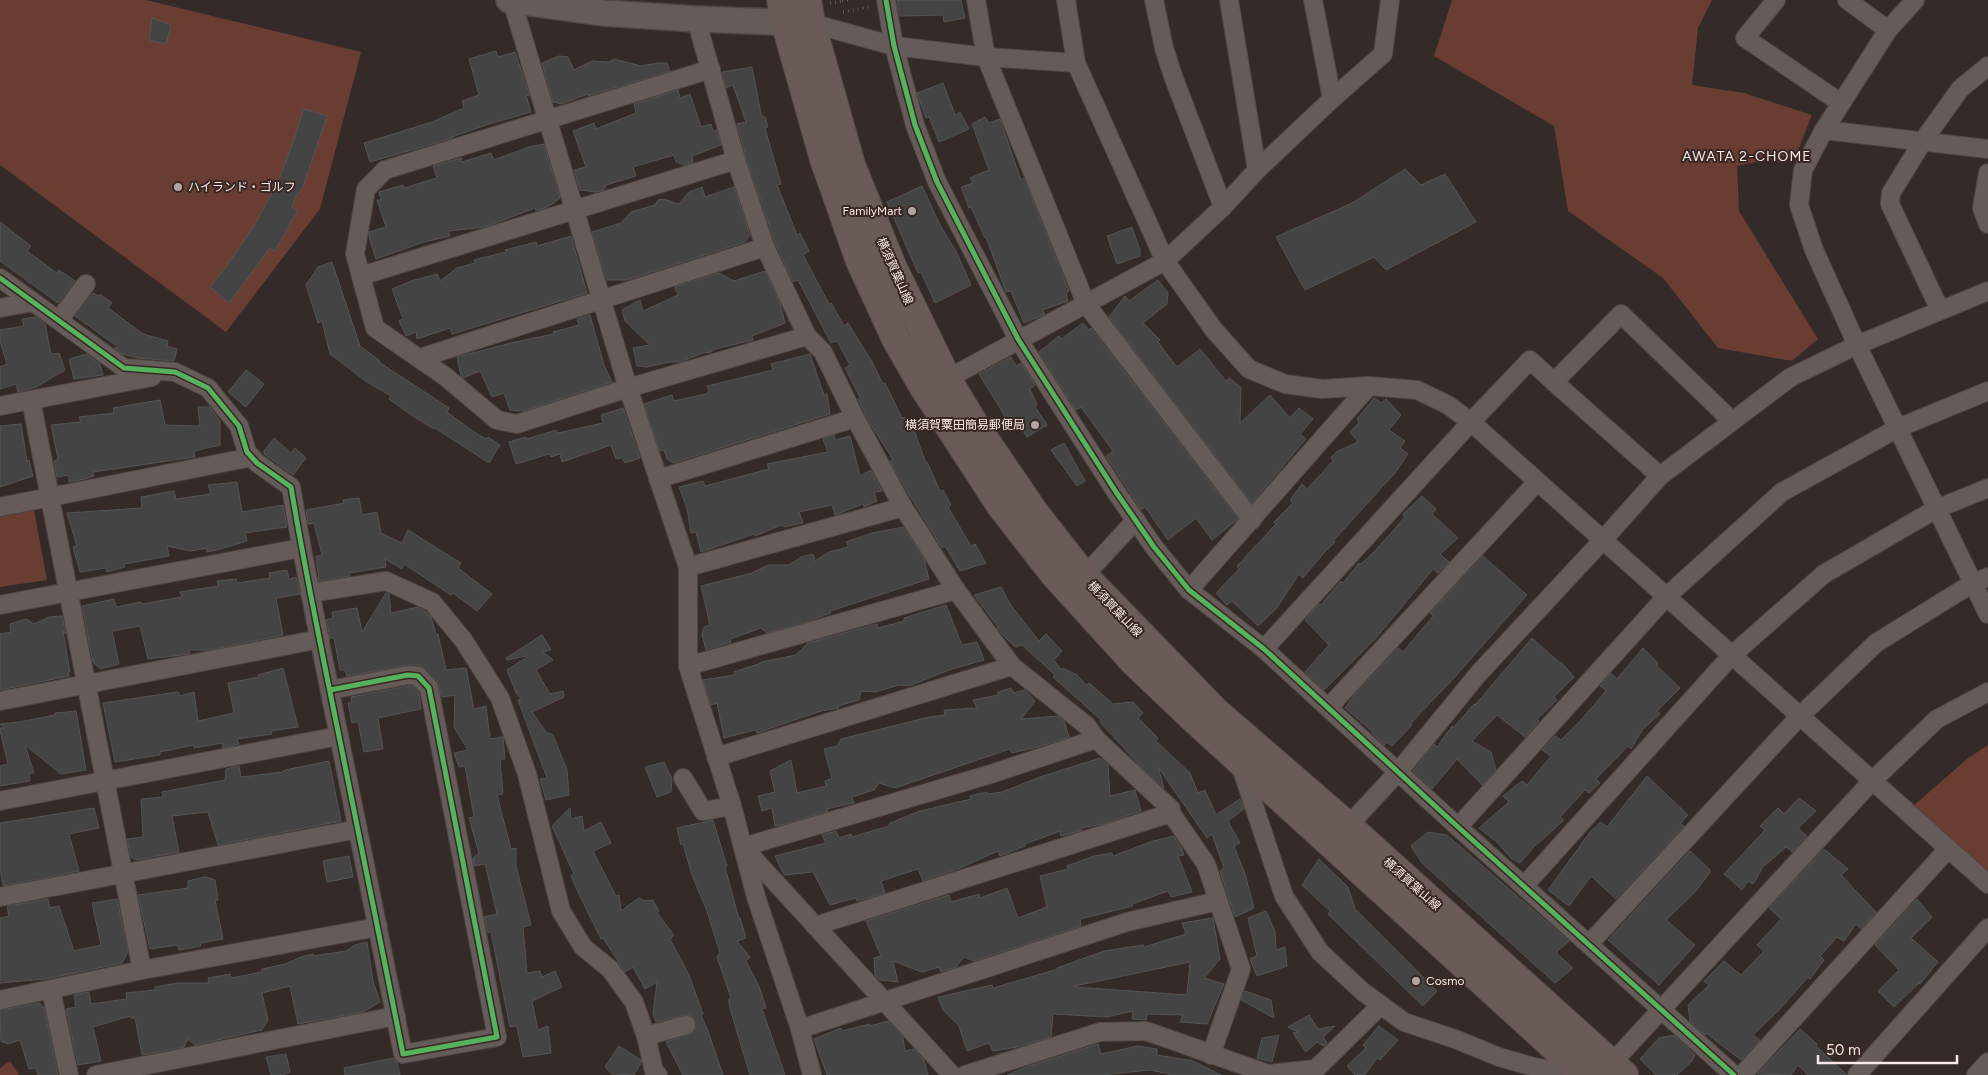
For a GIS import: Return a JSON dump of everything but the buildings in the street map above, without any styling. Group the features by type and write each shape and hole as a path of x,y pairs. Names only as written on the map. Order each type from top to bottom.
{"main road":[{"name":"横須賀葉山線","path":"796,11 852,165 892,266 947,379 974,424 1034,512 1084,576 1216,711 1348,826 1610,1071"},
{"name":"横須賀葉山線","path":"796,11 824,159 860,261 896,339 938,410 1001,506 1054,574 1134,662 1586,1075"}],"street":[{"path":"886,0 894,46 915,126 937,182 1018,339 1154,547 1189,590 1264,649 1458,827 1734,1075"},
{"path":"976,0 986,57 1086,304 1252,520"},
{"path":"1066,0 1076,62 1165,262 1214,330 1249,369 1285,384 1313,388 1369,386 1417,390 1448,405 1471,422 1988,884"},
{"path":"1154,0 1164,48 1173,76 1223,207"},
{"path":"1229,0 1257,170"},
{"path":"1313,0 1332,99"},
{"path":"947,379 1018,339 1165,262 1223,207 1257,170 1383,54 1390,0"},
{"path":"1776,0 1745,38 1841,103"},
{"path":"1848,0 1888,30"},
{"path":"1915,0 1888,30 1824,130 1803,170 1799,205 1814,250 1856,344 1936,509 1981,580 1988,614"},
{"path":"812,1075 800,1029 756,897 732,806 688,666 688,567 628,388 548,119 510,1 603,13 696,19 796,11 894,46 986,57 1076,62"},
{"path":"696,19 736,160 765,247 807,336 823,352 855,418 903,507 956,590 1012,666 1087,726 1096,739 1171,809 1171,812 1206,864 1241,969 1211,1055"},
{"path":"1940,310 1890,204 1891,193 1923,141 1960,89 1988,66"},
{"path":"711,69 385,170 366,189 355,254 375,328 420,358 498,420 517,424 628,388 807,336"},
{"path":"1824,130 1988,148"},
{"path":"360,276 736,160"},
{"path":"1988,173 1982,208 1988,224"},
{"path":"420,358 765,247"},
{"path":"0,278 124,368 175,372 208,388 239,426 247,452 257,463 290,487 301,548 403,1054 497,1037 429,688 418,676 408,676 330,690"},
{"path":"59,320 86,284"},
{"path":"1348,826 1398,772 1479,673 1660,476 1731,420 1791,377 1856,344 1988,291"},
{"path":"0,308 34,302"},
{"path":"1554,382 1621,314 1731,420"},
{"path":"1264,649 1530,360 1660,476"},
{"path":"0,406 175,372"},
{"path":"1189,590 1369,386"},
{"path":"1458,827 1666,598 1782,492 1898,428 1988,391"},
{"path":"31,400 142,970"},
{"path":"658,479 855,418"},
{"path":"0,507 252,457"},
{"path":"1328,708 1537,482"},
{"path":"1524,886 1731,656 1824,574 1936,509 1988,488"},
{"path":"688,567 903,507"},
{"path":"1084,576 1136,520"},
{"path":"0,605 301,548"},
{"path":"1589,944 1799,716 1876,644 1981,580"},
{"path":"310,593 386,581 432,602 464,642 500,698 527,774 561,911 584,947 610,969 634,1002 646,1036 654,1074"},
{"path":"688,666 956,590"},
{"path":"0,701 320,639"},
{"path":"716,757 1012,666"},
{"path":"1610,1071 1662,1010 1872,781 1937,719 1988,692"},
{"path":"0,801 339,736"},
{"path":"743,847 991,774 1096,739"},
{"path":"1239,759 1284,896 1320,952 1381,1005 1404,1022 1455,1039 1499,1057 1534,1067 1574,1075"},
{"path":"683,778 703,811 732,806"},
{"path":"815,926 1171,812"},
{"path":"0,897 358,829"},
{"path":"743,847 952,1075"},
{"path":"1742,1075 1948,849"},
{"path":"800,1029 1127,922 1218,901"},
{"path":"0,1000 142,970 378,927"},
{"path":"1857,1075 1988,928"},
{"path":"51,990 69,1075"},
{"path":"965,1075 1100,1032 1146,1031 1268,1074 1318,1072 1381,1005"},
{"path":"96,1075 396,1016"},
{"path":"646,1036 686,1025"},
{"path":"1976,1075 1988,1062"}],"path":[{"path":"829,0 830,4 848,0"},
{"path":"838,13 870,7 869,0"}],"shaded area":[{"name":"ハイランド・ゴルフ","path":"0,0 146,0 361,52 320,209 226,332 0,165"},
{"path":"1452,0 1712,0 1698,28 1692,85 1744,93 1812,115 1797,153 1737,166 1739,211 1818,339 1792,361 1718,348 1663,278 1568,211 1554,126 1434,56"},
{"path":"34,510 47,580 0,587 0,517"},
{"path":"1988,745 1988,877 1912,807 1967,759"},
{"path":"10,1061 19,1075 0,1075 0,1068"}],"cycle path":[{"path":"886,0 894,46 915,125 937,182 1018,339 1116,492 1154,547 1189,590 1264,649 1458,827 1734,1075"},
{"path":"0,278 124,368 175,372 208,388 239,426 247,452 257,463 291,487 314,612 403,1054 497,1037 429,688 418,676 408,675 330,690"}],"place":[{"name":"ハイランド・ゴルフ","path":"178,187"},
{"name":"FamilyMart","path":"912,211"},
{"name":"横須賀粟田簡易郵便局","path":"1035,425"},
{"name":"Cosmo","path":"1416,981"}],"district":[{"name":"AWATA 2-CHOME","path":"1747,156"}]}
